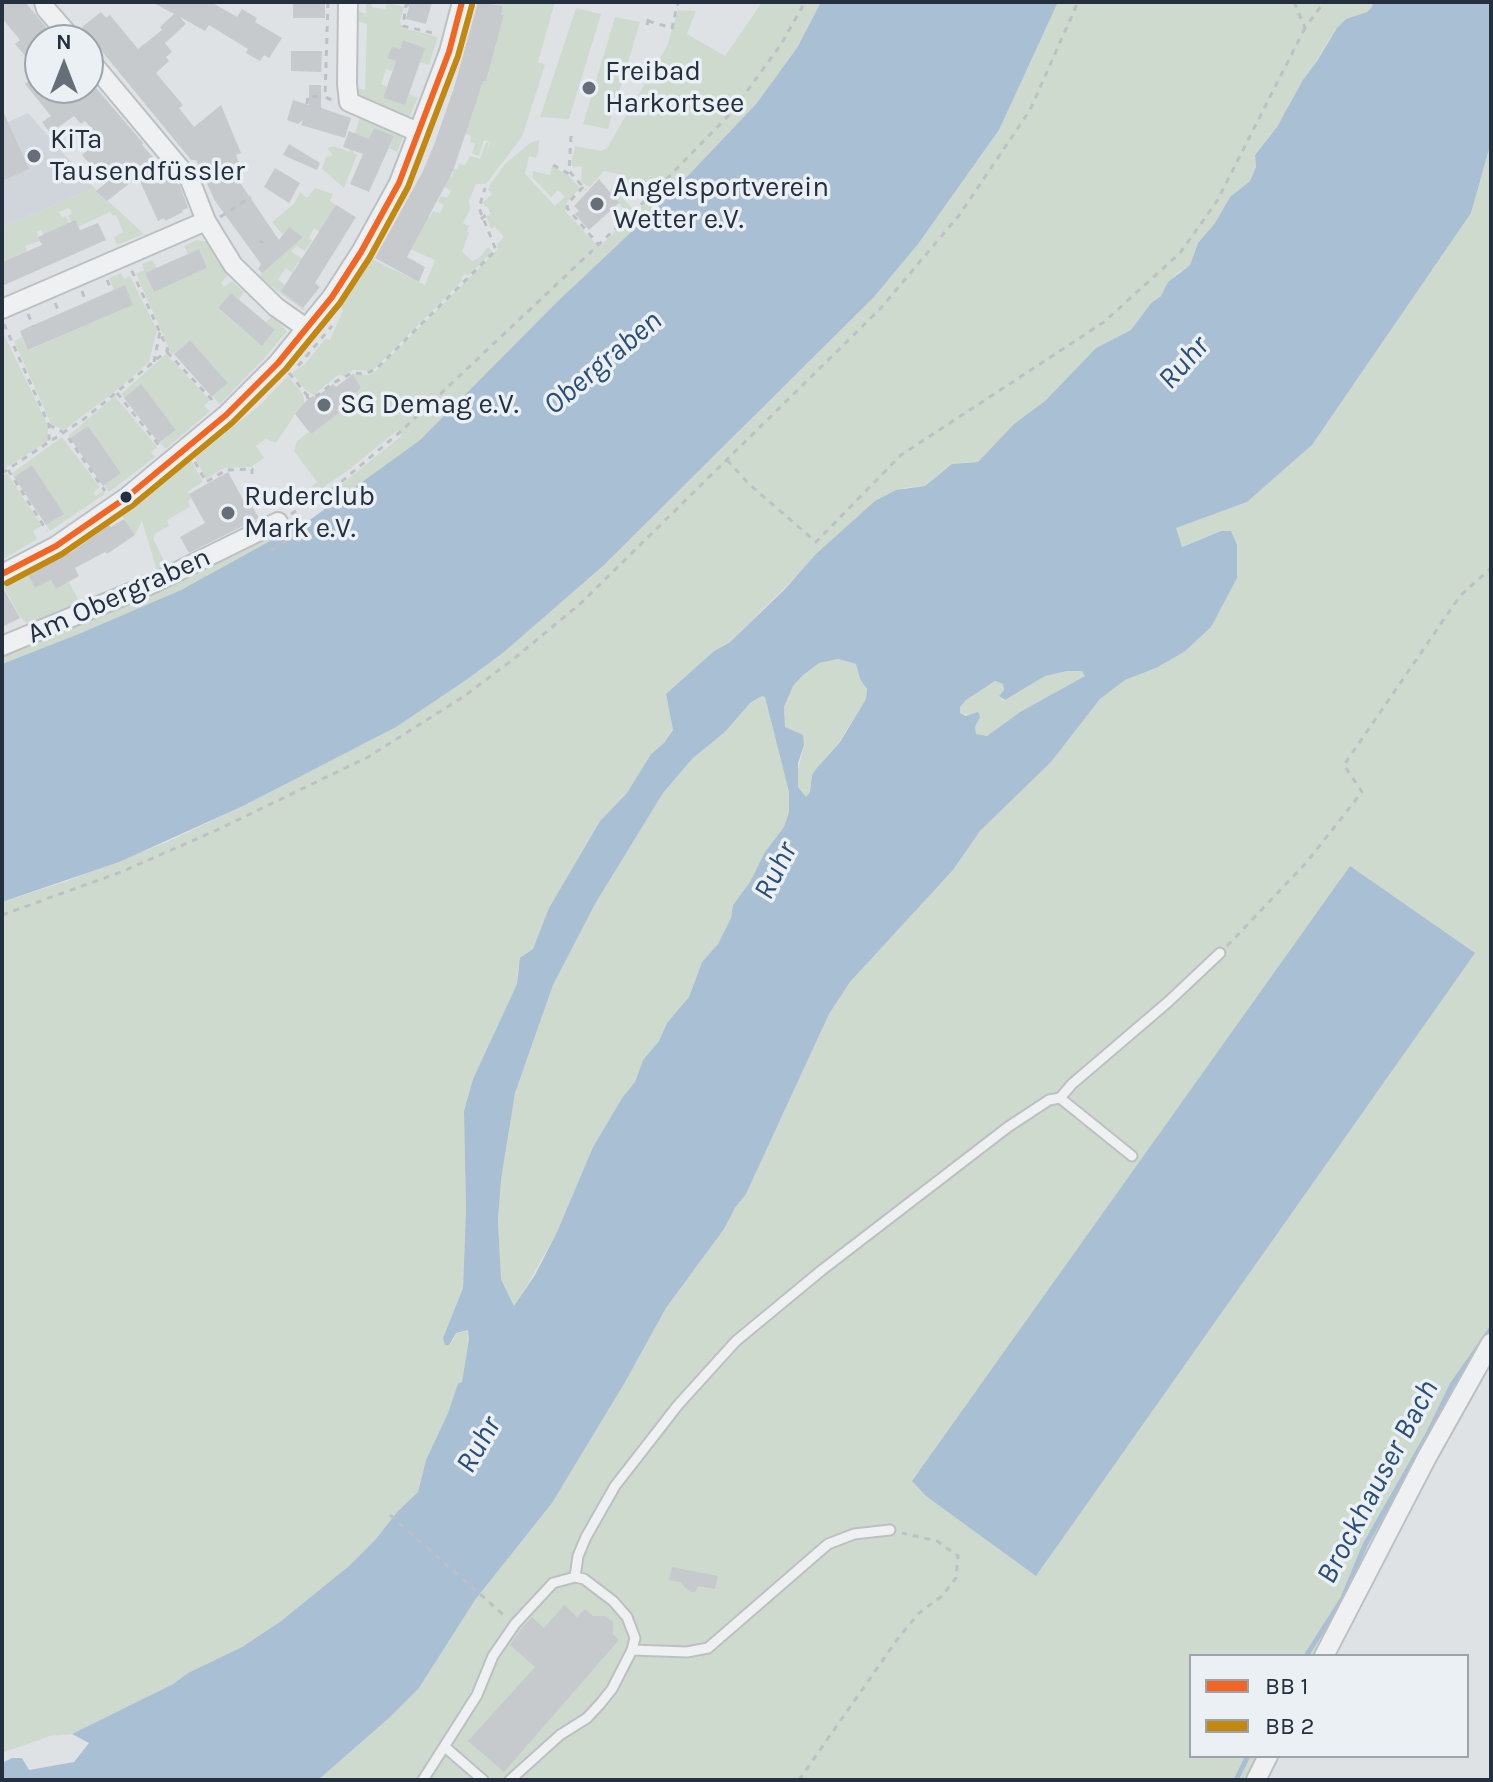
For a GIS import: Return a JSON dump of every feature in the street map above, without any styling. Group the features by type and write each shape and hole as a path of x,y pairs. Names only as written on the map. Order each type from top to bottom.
{"street":[{"path":"44,2 59,24"},
{"path":"348,2 349,102 420,133"},
{"path":"2,574 56,546 115,505 226,415 278,363 332,297 399,183 420,133 453,38 462,2"},
{"path":"104,77 190,180 208,223 238,271 276,307 306,328"},
{"path":"2,309 208,223"},
{"name":"Am Obergraben","path":"2,646 154,583 278,522"},
{"path":"1325,1654 1427,1457 1491,1343"},
{"path":"1256,1780 1267,1758"}],"lane":[{"path":"575,1577 578,1556 586,1537 615,1486 678,1405 736,1341 802,1286 1008,1127 1049,1100 1060,1098 1220,953"},
{"path":"1060,1098 1132,1156"},
{"path":"632,1650 687,1652 708,1648 828,1544 854,1534 890,1530"},
{"path":"423,1780 477,1695 493,1656 515,1624 553,1583 575,1577 584,1579 627,1617 635,1638 632,1650 612,1689 593,1711 560,1735 510,1780"},
{"path":"445,1747 483,1780"}],"path":[{"path":"648,21 672,28 678,2"},
{"path":"278,522 334,488 422,412 730,114 780,46 805,2"},
{"path":"2,915 121,872 217,830 368,757 463,697 580,604 881,308 960,214 1030,110 1078,2"},
{"path":"1294,2 1305,28"},
{"path":"727,460 749,484 816,542 901,455 1011,380 1104,322 1180,253 1217,201 1305,28 1324,2"},
{"path":"409,4 406,5 403,26 453,38"},
{"path":"307,104 308,96 325,97"},
{"path":"571,136 569,171 585,189 569,202 567,208 598,244"},
{"path":"553,165 573,176"},
{"path":"288,373 307,397 316,396 352,373 365,374 379,367 496,250 479,208 485,188"},
{"path":"208,223 251,197"},
{"path":"481,219 491,211"},
{"path":"125,256 167,352 226,415"},
{"path":"2,320 49,425 49,443"},
{"path":"154,362 160,331"},
{"path":"2,473 65,433 167,352"},
{"path":"117,393 171,461"},
{"path":"49,425 65,433 115,505"},
{"path":"195,462 206,482 226,470 252,469 252,474"},
{"path":"8,470 56,546"},
{"path":"320,497 332,519 350,505 334,488"},
{"path":"271,550 295,537"},
{"path":"1220,953 1306,863 1362,792 1344,765 1460,596 1491,568"},
{"path":"390,1515 500,1612"},
{"path":"799,1780 899,1637 919,1613 942,1596 956,1578 958,1556 937,1541 890,1530"}],"shaded area":[{"path":"366,2 371,2 372,7 386,9 386,5 393,4 404,7 400,21 402,28 438,37 429,65 420,62 424,48 404,40 400,49 391,46 388,58 396,61 392,71 386,69 381,84 387,87 383,98 405,105 409,94 418,98 408,120 354,95 354,87 365,90 367,24 354,20 354,9 366,14"},
{"path":"486,2 555,2 538,62 545,65 522,137 486,184 476,184 469,201 470,210 463,223 469,226 469,233 462,252 472,261 489,247 492,252 468,276 465,274 461,278 463,280 375,368 338,375 314,395 305,390 292,373 305,364 325,339 330,340 343,310 339,304 370,258 425,285 435,260 410,249 426,217 429,218 433,211 440,213 444,205 438,202 441,196 447,198 451,191 434,180 438,172 452,177 454,169 459,164 465,165 470,156 480,159 486,142 489,143 485,159 490,142 484,140 479,156 472,153 475,144 470,142 471,136 464,133 461,75 486,81 489,72 486,71 504,16 501,15 503,6"},
{"path":"762,2 821,2 797,48 756,104 663,202 558,301 420,440 343,497 337,488 402,435 398,430 312,495 306,492 317,482 294,451 297,441 338,413 337,410 361,388 353,374 369,375 376,371 498,249 497,244 504,237 495,227 491,229 486,217 492,212 482,203 492,194 488,190 490,185 504,165 530,143 539,140 538,154 536,158 529,156 525,174 555,206 565,197 558,190 551,197 533,178 533,171 550,175 552,166 568,175 580,188 567,202 565,211 599,247 645,203 628,183 618,193 632,208 627,212 610,193 619,174 604,171 590,187 584,184 581,180 582,167 575,166 574,169 571,163 575,146 601,151 607,148 667,46 678,10 696,11 687,34 725,56"},
{"path":"1058,2 1373,2 1367,12 1346,19 1328,41 1277,127 1255,154 1256,167 1250,181 1230,197 1215,223 1198,243 1190,265 1176,274 1131,330 1096,348 1045,401 1014,424 978,462 958,463 945,469 925,486 904,488 803,569 729,643 714,651 666,694 673,729 664,743 651,754 627,793 600,821 549,908 540,938 518,969 517,984 473,1079 464,1111 466,1210 463,1288 443,1338 453,1341 455,1334 468,1330 469,1339 462,1383 458,1385 426,1460 418,1492 349,1566 280,1623 242,1647 72,1734 50,1736 2,1753 2,902 167,842 243,806 395,727 504,652 604,565 874,297 918,244 999,130"},
{"path":"576,8 601,14 569,119 540,117"},
{"path":"615,17 640,22 608,129 583,124"},
{"name":"KiTa Tausendfüssler","path":"28,113 94,188 2,227 2,125"},
{"path":"360,117 403,137 397,152 389,148 394,136 374,128 366,147 357,143 353,153 357,155 344,188 322,169 326,157 333,155 327,148 334,146 349,152"},
{"path":"1491,142 1491,1329 1470,1360 1486,1350 1325,1654 1189,1654 1189,1758 1267,1758 1256,1780 318,1780 419,1688 475,1600 552,1503 666,1308 746,1194 829,1014 850,982 953,870 980,831 1051,762 1100,699 1125,680 1156,668 1184,652 1221,531 1181,547 1175,528 1247,502 1312,445 1471,213"},
{"path":"94,188 144,234 117,245 114,237 123,232 116,215 110,212 78,227 68,216 72,213 69,208 59,212 62,218 66,216 73,231 48,244 41,230 37,232 40,241 25,246 27,251 2,262 2,227"},
{"path":"315,188 333,194 330,201 337,206 320,232 314,228 309,237 312,240 305,251 297,246 291,251 312,265 308,269 298,262 292,273 286,268 278,279 285,285 282,291 303,310 259,277 289,227 283,235 272,222 294,204 300,192 307,198"},
{"path":"197,240 207,242 228,275 221,283 224,287 232,281 244,292 239,299 231,293 218,309 262,346 275,331 266,322 272,316 287,331 220,404 213,397 228,383 190,340 172,355 136,274 144,270 142,264 152,260 157,268 145,273 154,292 207,268 199,249 188,254 184,246"},
{"path":"121,273 124,279 130,276 157,330 149,362 64,430 51,424 14,341 22,337 29,350 133,305 125,286 114,290 109,278"},
{"path":"2,330 48,426 47,442 2,470"},
{"path":"166,354 210,400 204,406 210,411 166,449 160,443 176,430 141,385 124,398 121,394"},
{"path":"288,376 303,394 305,406 295,414 276,443 266,439 256,446 264,458 251,467 224,468 206,479 195,458 261,404"},
{"path":"115,396 157,447 151,452 155,457 109,492 104,485 121,473 88,426 69,438 69,435"},
{"path":"62,437 100,487 93,493 96,496 103,491 105,494 50,531 46,525 63,513 32,465 14,477 12,473"},
{"path":"191,460 203,482 188,491 190,507 167,520 169,526 153,538 167,567 186,557 189,562 158,574 142,521 135,535 122,516"},
{"path":"7,473 42,526 33,531 37,539 2,560 2,475"},
{"path":"267,532 271,541 181,590 2,664 2,652"},
{"path":"27,573 35,588 51,580 56,589 69,582 82,607 34,630 20,617 4,587"},
{"path":"838,659 856,664 867,689 866,699 839,742 812,775 810,792 806,797 798,787 798,770 804,745 785,727 784,707 793,686 802,676 819,663"},
{"path":"1082,671 1085,676 1020,712 987,736 976,734 975,727 980,717 960,713 960,707 966,700 995,681 1003,684 1004,690 999,696 1003,701 1045,676"},
{"path":"765,696 789,792 789,812 784,827 733,905 731,918 718,944 702,962 689,997 667,1023 659,1041 643,1060 635,1082 593,1147 557,1232 515,1307 501,1279 498,1221 501,1180 515,1093 553,985 595,904 663,793 693,758 725,732 750,703"}],"water":[{"name":"Obergraben","path":"821,2 1058,2 999,130 918,244 874,297 604,565 504,652 466,680 396,727 243,806 119,862 2,902 2,664 181,590 292,529 296,530 420,440 558,301 663,202 756,104 797,48"},
{"name":"Ruhr","path":"1373,2 1491,2 1491,142 1471,213 1312,445 1247,502 1176,528 1182,547 1221,531 1231,531 1237,545 1237,578 1211,627 1184,652 1156,668 1125,680 1100,699 1051,762 980,831 953,870 850,982 829,1014 746,1194 666,1308 552,1503 475,1600 419,1688 318,1780 2,1780 2,1763 12,1758 22,1758 29,1770 74,1762 89,1743 72,1734 242,1647 280,1622 349,1566 418,1492 426,1460 458,1384 462,1382 469,1339 468,1330 456,1333 449,1345 445,1345 443,1338 463,1288 466,1210 464,1111 473,1079 517,984 520,958 533,949 549,908 600,821 627,793 651,754 673,730 666,694 714,651 729,643 816,554 875,501 896,490 925,486 952,464 978,462 1014,424 1045,401 1096,348 1131,330 1151,303 1161,296 1168,282 1190,265 1198,243 1215,223 1230,197 1250,181 1256,167 1255,155 1277,127 1337,28 1346,19 1367,12","holes":["838,659 856,664 867,689 866,699 840,742 812,775 810,792 806,797 798,787 803,735 785,727 784,707 793,686 819,663","1082,671 1085,676 1020,712 987,736 976,734 975,727 980,717 978,712 966,716 960,713 960,707 966,700 995,681 1003,684 1004,690 999,696 1005,700 1045,676","765,697 789,792 789,812 784,827 733,905 731,918 718,944 702,962 689,997 667,1023 659,1041 643,1060 635,1082 593,1147 557,1232 535,1275 514,1306 501,1279 498,1221 501,1180 515,1093 553,985 595,904 663,793 693,758 725,732 750,703"]},
{"path":"1350,866 1475,953 1036,1576 926,1496 912,1481"}],"building":[{"path":"2,2 25,2 44,24 24,24 24,54 15,44 20,40 2,18"},
{"path":"152,2 211,2 237,17 242,9 257,18 255,22 282,38 269,58 264,55 260,61 246,53 248,49 209,25 205,31 180,17 186,24 165,43 172,52 166,57 169,61 156,73 183,105 179,108 194,127 221,105 241,153 236,155 244,175 228,165 279,240 289,227 303,237 262,273 258,269 261,264 215,201 196,160 191,160 104,54 104,24 86,24 101,12 106,18 110,15 138,49 162,30 160,27 174,14"},
{"path":"293,2 325,2 325,18 293,18"},
{"path":"410,2 432,2 426,24 406,19"},
{"path":"478,2 503,6 501,15 504,15 486,81 483,81 453,171 407,257 425,267 419,282 375,258 434,145"},
{"path":"403,40 425,48 405,105 383,98 396,61 387,58 392,46 400,49"},
{"path":"291,51 322,51 321,72 291,71"},
{"path":"309,85 321,85 321,108 351,118 345,138 301,125 303,120 298,124 287,120 293,100 309,105"},
{"path":"104,97 180,186 188,208 165,221 164,218 158,221 138,177 107,201 96,191 106,183 82,155 101,140 85,121 81,124 74,116 50,133 42,122 51,116 41,104 104,104"},
{"path":"2,109 29,169 2,181"},
{"path":"374,128 394,136 369,192 350,184 363,154 343,147 349,131 369,139"},
{"path":"289,144 320,163 317,170 283,155"},
{"path":"275,168 300,183 289,203 264,187"},
{"name":"Angelsportverein Wetter e.V.","path":"599,179 619,203 589,230 575,214 579,211 574,206"},
{"path":"336,205 356,217 315,283 320,287 303,308 281,291"},
{"path":"75,220 80,230 98,223 106,240 2,286 2,262 42,245 38,237"},
{"path":"199,249 207,268 154,292 145,273"},
{"path":"125,285 133,305 28,350 20,331"},
{"path":"231,293 275,330 262,346 218,308"},
{"path":"190,340 228,383 212,397 174,354"},
{"name":"SG Demag e.V.","path":"353,374 361,388 337,410 339,413 311,434 295,414 308,399 315,398 333,384 336,387"},
{"path":"141,384 176,430 159,443 124,398"},
{"path":"88,426 121,473 103,486 70,438"},
{"path":"32,465 64,514 46,525 14,477"},
{"name":"Ruderclub Mark e.V.","path":"228,472 246,505 250,503 259,518 189,553 180,537 205,523 189,494"},
{"path":"124,519 135,535 107,554 105,552 75,568 79,576 56,589 51,580 35,588 28,575"},
{"path":"2,586 20,618 2,627"},
{"path":"672,1567 718,1576 715,1589 699,1586 695,1592 690,1592 680,1582 669,1580"},
{"path":"564,1605 577,1617 585,1609 593,1616 605,1616 613,1622 613,1634 619,1640 504,1772 468,1741 535,1667 510,1645 521,1629 532,1617 544,1628"}],"waterway":[{"name":"Brockhauser Bach","path":"1307,1654 1343,1598 1365,1545 1452,1385 1491,1329"},
{"name":"Brockhauser Bach","path":"1236,1780 1247,1758"}],"transit line":[{"path":"2,574 56,546 127,497 226,415 278,363 332,297 399,183 449,52 462,2"},
{"path":"7,583 62,554 133,505 232,423 286,369 340,303 370,257 408,187 458,56 472,5"}],"place":[{"name":"Freibad Harkortsee","path":"589,88"},
{"name":"KiTa Tausendfüssler","path":"34,156"},
{"name":"Angelsportverein Wetter e.V.","path":"597,204"},
{"name":"SG Demag e.V.","path":"324,405"},
{"name":"Ruderclub Mark e.V.","path":"228,513"}]}
